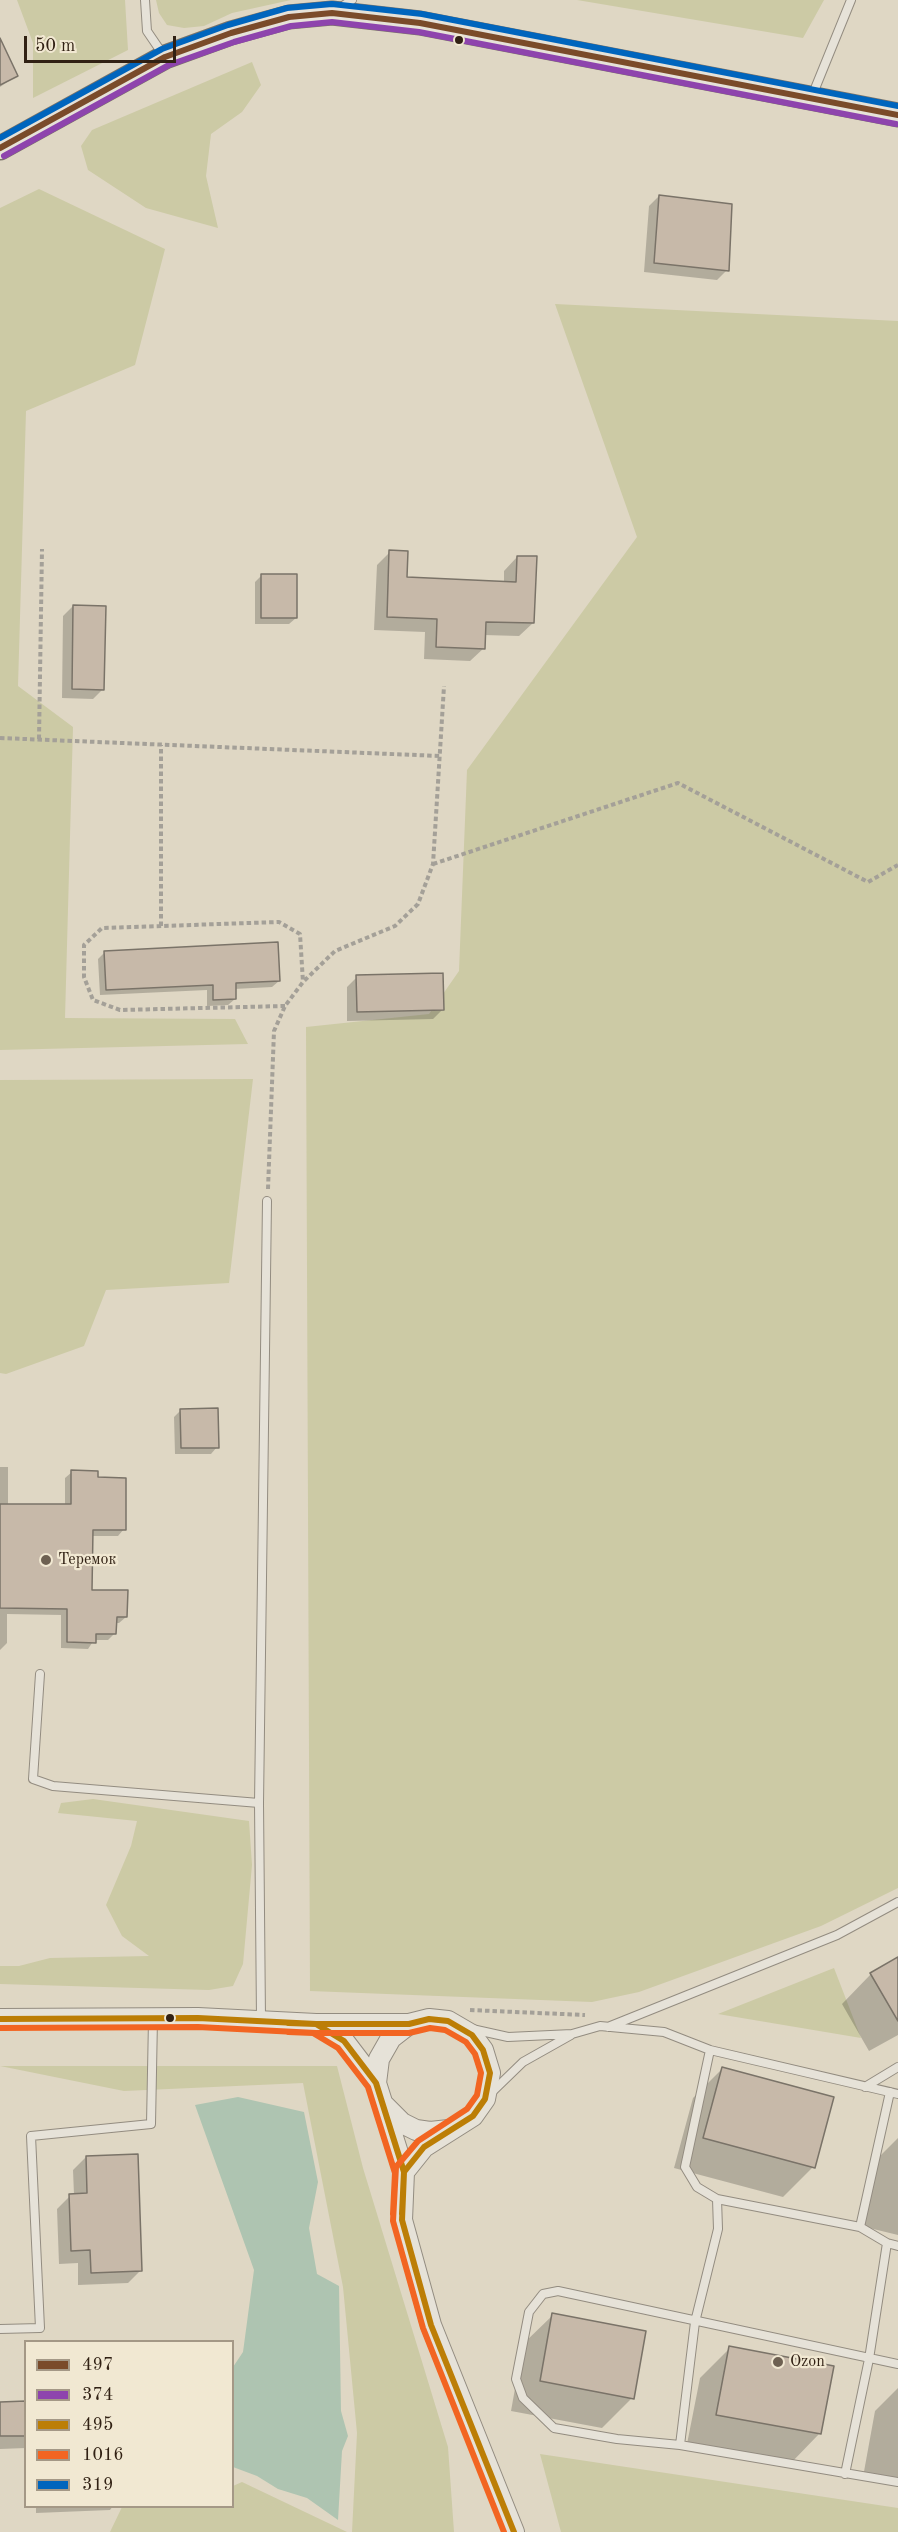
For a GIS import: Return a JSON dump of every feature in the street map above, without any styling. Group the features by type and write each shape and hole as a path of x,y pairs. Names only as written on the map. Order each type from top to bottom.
{"main road":[{"path":"0,148 165,57 231,33 290,17 332,13 420,23 898,115"}],"street":[{"path":"0,2019 153,2018 316,2024 409,2024 429,2019 448,2021 472,2035 483,2050 489,2073 485,2099 473,2116 424,2147 404,2172"},
{"path":"316,2024 344,2041 376,2083 404,2172 402,2220 431,2325 514,2532"},
{"path":"376,2083 379,2059 391,2038 409,2024"},
{"path":"383,2104 402,2123 416,2130 430,2133 449,2130"}],"lane":[{"path":"145,0 147,31 165,57"},
{"path":"332,13 352,0"},
{"path":"811,100 851,0"},
{"path":"261,2021 259,1803 267,1201"},
{"path":"40,1674 33,1779 53,1786 259,1803"},
{"path":"607,2027 837,1935 898,1902"},
{"path":"0,2329 40,2328 31,2136 151,2124 153,2018"},
{"path":"461,2027 508,2037 572,2034 600,2026 664,2032 710,2050 894,2093 860,2227"},
{"path":"485,2099 523,2062 572,2034"},
{"path":"710,2050 696,2106 685,2167 697,2187 717,2199 860,2227 898,2246"},
{"path":"865,2087 898,2067"},
{"path":"680,2445 695,2322 718,2229 717,2199"},
{"path":"845,2474 869,2359 887,2242"},
{"path":"898,2364 558,2291 543,2294 529,2312 516,2379 523,2398 554,2428 626,2440 680,2445 898,2482"}],"path":[{"path":"39,739 42,549"},
{"path":"267,1201 274,1031 285,1006 303,982 335,951 395,926 418,904 433,864 444,686"},
{"path":"0,738 440,756"},
{"path":"161,745 161,926"},
{"path":"433,864 678,783 868,882 898,865"},
{"path":"285,1006 120,1010 93,1000 84,976 84,945 102,928 279,922 300,934 303,982"}],"shaded area":[{"path":"17,0 125,0 128,50 33,98 33,43"},
{"path":"156,0 291,0 232,13 204,26 184,28 167,25 159,13"},
{"path":"577,0 824,0 803,38"},
{"path":"252,62 261,85 242,112 211,134 206,176 218,228 146,208 88,170 81,146 92,130"},
{"path":"39,189 165,249 135,365 26,411 18,686 73,727 65,1018 235,1019 248,1044 0,1050 0,208"},
{"path":"555,304 898,321 898,1888 821,1926 639,1992 592,2002 310,1991 306,1027 429,1014 459,971 467,770 637,537"},
{"path":"253,1079 229,1283 106,1290 84,1346 6,1374 0,1373 0,1080"},
{"path":"93,1799 249,1821 252,1865 243,1964 233,1986 209,1990 0,1984 0,1966 19,1966 50,1958 149,1956 122,1936 106,1905 131,1846 137,1821 58,1813 61,1803"},
{"path":"834,1968 861,2038 718,2014"},
{"path":"0,2066 337,2066 363,2168 448,2447 454,2532 352,2532 357,2433 343,2287 303,2083 124,2091"},
{"path":"238,2097 304,2112 318,2182 309,2228 317,2274 339,2286 341,2411 348,2436 342,2451 338,2520 307,2498 278,2489 257,2476 234,2467 234,2366 243,2352 254,2270 195,2105"},
{"path":"540,2454 898,2508 898,2532 561,2532"},
{"path":"242,2482 347,2532 110,2532 122,2508 234,2508 234,2486"}],"building":[{"path":"0,38 18,76 0,85"},
{"path":"659,195 732,204 729,271 654,263"},
{"path":"389,550 408,551 407,577 516,582 517,556 537,556 534,623 486,622 485,649 436,647 437,619 387,617"},
{"path":"261,574 297,574 297,618 261,618"},
{"path":"73,605 106,606 104,690 72,689"},
{"path":"278,942 280,981 236,983 236,999 213,1000 213,985 106,990 104,951"},
{"path":"443,973 444,1010 357,1012 356,975"},
{"path":"218,1408 219,1448 181,1448 180,1409"},
{"name":"Теремок","path":"71,1470 98,1471 98,1477 126,1478 126,1530 93,1530 92,1590 128,1590 127,1617 117,1617 116,1634 96,1634 96,1643 67,1642 67,1609 0,1608 0,1504 71,1504"},
{"path":"898,1957 898,2021 870,1973"},
{"path":"722,2067 834,2097 815,2168 703,2138"},
{"path":"138,2154 142,2271 91,2273 90,2250 71,2251 69,2194 87,2193 86,2156"},
{"path":"552,2313 646,2331 634,2399 540,2381"},
{"path":"729,2346 834,2366 821,2434 716,2415"},
{"path":"24,2401 24,2436 0,2436 0,2402"}],"transit line":[{"name":"319","path":"0,138 162,49 228,25 287,8 332,4 422,14 898,106"},
{"name":"497","path":"0,148 165,57 231,33 289,17 332,13 420,23 898,115"},
{"name":"374","path":"4,156 169,65 234,42 291,26 332,22 419,32 896,124"},
{"name":"495","path":"0,2019 198,2018 316,2024 409,2024 429,2019 448,2021 472,2035 483,2050 490,2073 485,2099 473,2116 424,2147 404,2172 402,2220 431,2325 514,2532"},
{"name":"495","path":"288,2023 316,2024 344,2041 376,2083 404,2172 402,2214"},
{"name":"1016","path":"0,2028 198,2027 316,2033 409,2033 430,2028 445,2030 466,2042 475,2054 481,2073 477,2095 467,2109 418,2141 396,2167 393,2221 423,2328 504,2532"},
{"name":"1016","path":"288,2032 313,2033 338,2048 368,2087 395,2173 393,2214"}],"place":[{"name":"Теремок","path":"46,1560"},
{"name":"Ozon","path":"778,2362"}]}
